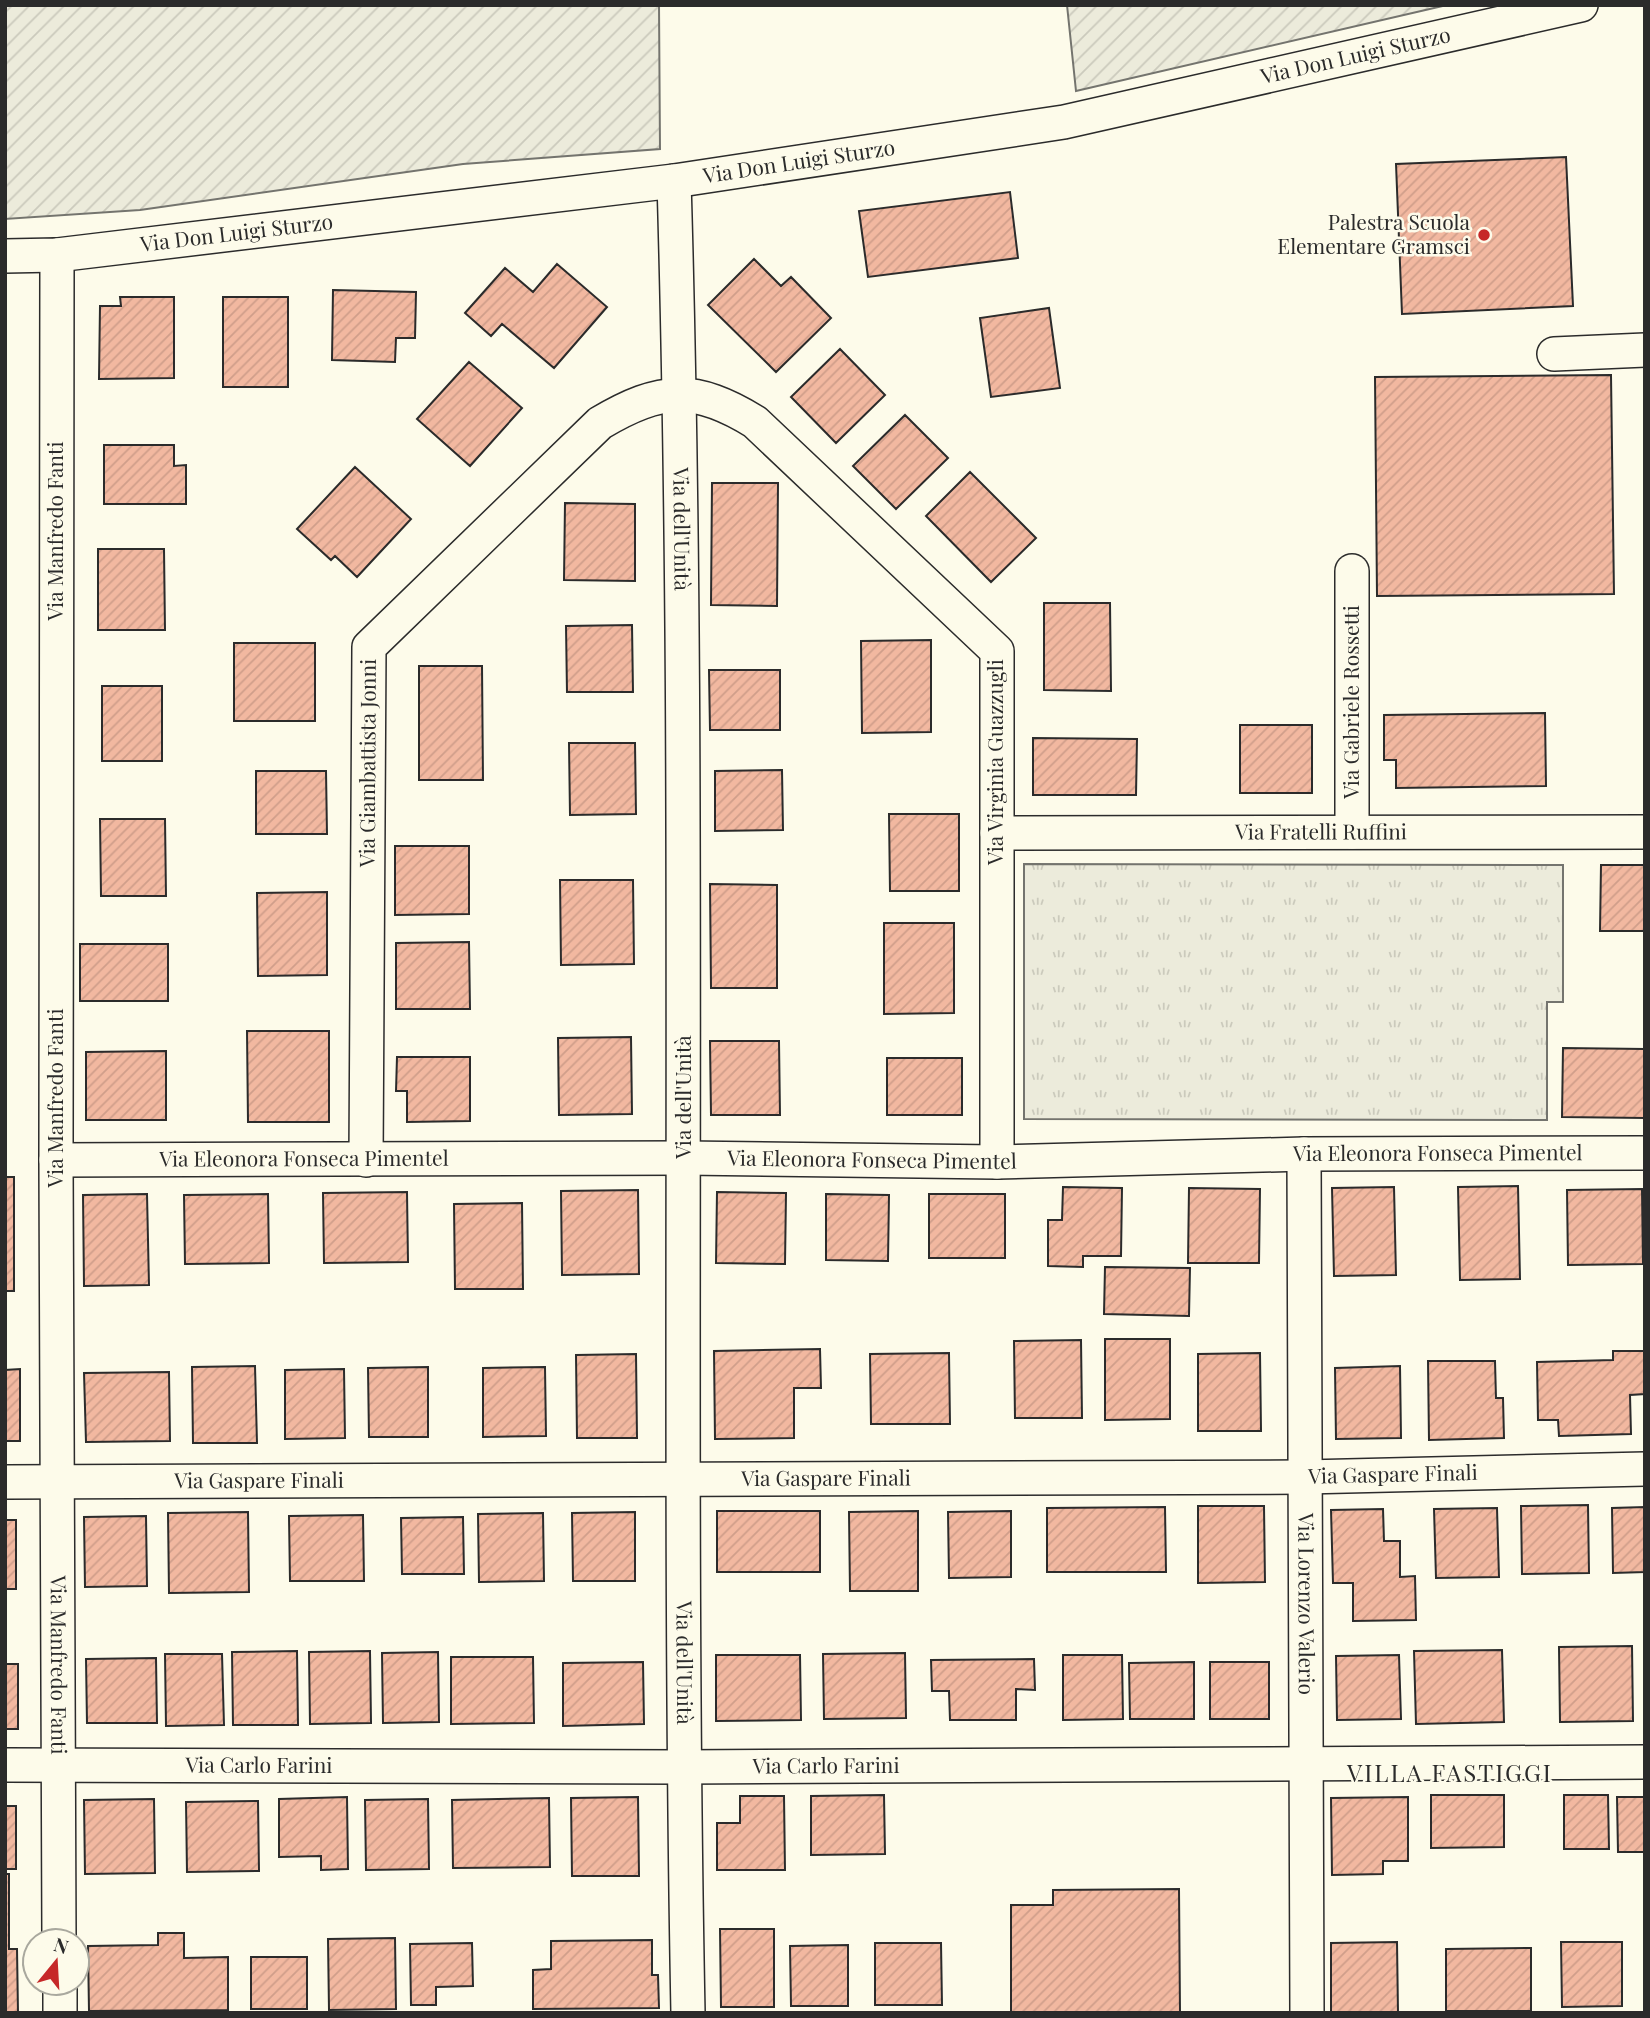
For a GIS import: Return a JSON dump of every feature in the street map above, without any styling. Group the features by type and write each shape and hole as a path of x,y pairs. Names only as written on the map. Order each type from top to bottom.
{"street":[{"name":"Via Don Luigi Sturzo","path":"5,256 57,255 674,181 1064,122 1581,5"},
{"name":"Via dell'Unità","path":"674,181 680,393 685,1158 683,1767 688,2013"},
{"name":"Via Manfredo Fanti","path":"57,255 59,1927"},
{"path":"1554,354 1645,350"},
{"name":"Via Virginia Guazzugli","path":"680,393 704,396 728,405 755,422 997,651 997,1162"},
{"name":"Via Giambattista Jonni","path":"366,1160 369,647 600,423 620,411 680,393"},
{"name":"Via Gabriele Rossetti","path":"1352,571 1352,832"},
{"name":"Via Fratelli Ruffini","path":"997,833 1645,832"},
{"name":"Via Eleonora Fonseca Pimentel","path":"56,1160 685,1158 997,1162 1304,1154 1645,1153"},
{"name":"Via Lorenzo Valerio","path":"1304,1154 1307,2013"},
{"name":"Via Gaspare Finali","path":"5,1482 1304,1477 1645,1469"},
{"name":"Via Carlo Farini","path":"5,1765 1308,1766 1645,1762"}],"green space":[{"path":"5,5 659,5 660,149 463,164 140,210 5,219"},
{"path":"1067,5 1447,5 1076,91"},
{"path":"1024,864 1563,865 1563,1002 1547,1002 1547,1120 1024,1119"}],"building":[{"name":"Palestra Scuola Elementare Gramsci","path":"1566,157 1573,306 1402,314 1396,164"},
{"path":"1010,192 1018,258 868,277 859,211"},
{"path":"754,259 781,286 791,277 831,318 776,372 708,305"},
{"path":"557,264 607,307 554,368 502,324 491,336 465,313 505,268 533,292"},
{"path":"333,290 416,292 415,338 396,338 395,362 332,360"},
{"path":"120,297 174,297 174,378 99,379 100,306 121,306"},
{"path":"223,297 288,297 288,387 223,387"},
{"path":"1049,308 1060,388 991,397 980,318"},
{"path":"840,349 885,395 836,443 791,397"},
{"path":"469,362 522,408 470,466 417,419"},
{"path":"1611,375 1614,594 1377,596 1375,377"},
{"path":"905,415 948,458 896,509 853,466"},
{"path":"104,445 174,445 174,466 186,465 186,504 104,504"},
{"path":"355,467 411,519 357,577 335,556 331,560 297,529"},
{"path":"970,472 1036,538 991,582 926,516"},
{"path":"712,483 778,483 777,606 711,605"},
{"path":"565,503 635,504 635,581 564,580"},
{"path":"98,549 164,549 165,630 98,630"},
{"path":"1044,603 1110,603 1111,691 1044,690"},
{"path":"632,625 633,692 567,692 566,626"},
{"path":"931,640 931,732 862,733 861,641"},
{"path":"234,643 315,643 315,721 234,721"},
{"path":"419,666 482,666 483,780 419,780"},
{"path":"709,670 780,670 780,730 710,730"},
{"path":"102,686 162,686 162,761 102,761"},
{"path":"1545,713 1546,786 1396,788 1396,760 1384,760 1384,715"},
{"path":"1240,725 1312,725 1312,793 1240,793"},
{"path":"1033,738 1137,739 1136,795 1033,795"},
{"path":"569,743 635,743 636,814 570,815"},
{"path":"782,770 783,830 715,831 715,771"},
{"path":"256,771 326,771 327,834 256,834"},
{"path":"889,814 959,814 959,891 890,891"},
{"path":"100,819 165,819 166,896 101,896"},
{"path":"395,846 469,846 469,914 395,915"},
{"path":"1601,865 1645,865 1645,931 1600,931"},
{"path":"560,880 633,880 634,964 561,965"},
{"path":"710,884 777,885 777,988 711,988"},
{"path":"327,892 327,975 258,976 257,893"},
{"path":"884,923 954,923 954,1013 884,1014"},
{"path":"469,942 470,1009 396,1009 396,943"},
{"path":"80,944 168,944 168,1001 80,1001"},
{"path":"247,1031 329,1031 329,1122 248,1122"},
{"path":"631,1037 632,1114 559,1115 558,1038"},
{"path":"710,1041 779,1041 780,1115 711,1115"},
{"path":"1563,1048 1645,1049 1645,1118 1562,1117"},
{"path":"166,1051 166,1120 86,1120 86,1052"},
{"path":"397,1057 470,1057 470,1121 407,1122 407,1091 396,1091"},
{"path":"887,1058 962,1058 962,1115 887,1115"},
{"path":"5,1177 14,1177 14,1291 5,1291"},
{"path":"1518,1186 1520,1279 1460,1280 1458,1187"},
{"path":"1063,1187 1122,1188 1121,1256 1083,1256 1083,1267 1048,1266 1048,1220 1062,1220"},
{"path":"1394,1187 1396,1275 1334,1276 1332,1188"},
{"path":"1189,1188 1260,1189 1259,1263 1188,1263"},
{"path":"1642,1189 1643,1264 1568,1265 1567,1190"},
{"path":"638,1190 639,1274 562,1275 561,1191"},
{"path":"407,1192 408,1262 324,1263 323,1193"},
{"path":"717,1192 786,1193 785,1264 716,1263"},
{"path":"147,1194 149,1285 84,1286 83,1195"},
{"path":"268,1194 269,1263 185,1264 184,1195"},
{"path":"826,1194 889,1195 888,1261 826,1260"},
{"path":"929,1194 1005,1194 1005,1258 929,1258"},
{"path":"522,1203 523,1289 455,1289 454,1204"},
{"path":"1105,1267 1190,1268 1189,1316 1104,1314"},
{"path":"1105,1339 1170,1339 1170,1419 1105,1420"},
{"path":"1081,1340 1082,1418 1015,1418 1014,1341"},
{"path":"820,1349 821,1388 794,1388 794,1438 715,1439 714,1351"},
{"path":"1613,1351 1645,1351 1645,1394 1630,1395 1631,1434 1559,1436 1558,1420 1538,1420 1537,1362 1613,1360"},
{"path":"949,1353 950,1424 871,1424 870,1354"},
{"path":"1260,1353 1261,1431 1198,1431 1198,1354"},
{"path":"636,1354 637,1438 577,1438 576,1355"},
{"path":"1428,1361 1495,1361 1496,1398 1503,1398 1504,1438 1429,1440"},
{"path":"255,1366 257,1443 193,1443 192,1367"},
{"path":"1400,1366 1401,1438 1336,1439 1335,1368"},
{"path":"428,1367 428,1437 369,1437 368,1368"},
{"path":"545,1367 546,1436 483,1437 483,1368"},
{"path":"20,1369 20,1441 5,1441 5,1370"},
{"path":"344,1369 345,1438 285,1439 285,1370"},
{"path":"169,1372 170,1441 86,1442 84,1373"},
{"path":"1588,1505 1589,1573 1522,1574 1521,1506"},
{"path":"1198,1506 1264,1506 1265,1582 1198,1583"},
{"path":"1165,1507 1166,1572 1047,1572 1047,1508"},
{"path":"1645,1507 1645,1572 1613,1573 1612,1508"},
{"path":"1497,1508 1499,1577 1436,1578 1434,1509"},
{"path":"1383,1509 1384,1541 1400,1541 1400,1577 1415,1576 1416,1620 1353,1621 1353,1583 1333,1583 1331,1510"},
{"path":"717,1511 820,1511 820,1572 717,1572"},
{"path":"918,1511 918,1591 850,1591 849,1512"},
{"path":"1011,1511 1011,1577 949,1578 948,1512"},
{"path":"248,1512 249,1592 169,1593 168,1513"},
{"path":"635,1512 635,1581 573,1581 572,1513"},
{"path":"543,1513 544,1581 479,1582 478,1514"},
{"path":"363,1515 364,1581 290,1581 289,1516"},
{"path":"146,1516 147,1586 85,1587 84,1517"},
{"path":"463,1517 464,1574 402,1574 401,1518"},
{"path":"5,1520 16,1520 16,1589 5,1589"},
{"path":"1632,1646 1633,1721 1560,1722 1559,1647"},
{"path":"1502,1650 1504,1722 1416,1724 1414,1651"},
{"path":"297,1651 298,1725 233,1725 232,1652"},
{"path":"370,1651 371,1723 310,1724 309,1652"},
{"path":"438,1652 439,1722 383,1723 382,1653"},
{"path":"905,1653 906,1718 824,1719 823,1654"},
{"path":"165,1654 222,1654 224,1725 166,1726"},
{"path":"716,1655 800,1655 801,1720 716,1721"},
{"path":"1063,1655 1122,1655 1123,1719 1063,1720"},
{"path":"1399,1655 1401,1719 1337,1720 1336,1656"},
{"path":"451,1657 533,1657 534,1723 451,1724"},
{"path":"156,1658 157,1723 87,1723 86,1659"},
{"path":"1034,1659 1035,1690 1016,1689 1016,1720 950,1720 949,1691 932,1691 931,1660"},
{"path":"643,1662 644,1724 563,1726 563,1663"},
{"path":"1194,1662 1194,1719 1130,1719 1129,1663"},
{"path":"1210,1662 1269,1662 1269,1719 1210,1719"},
{"path":"5,1664 18,1664 18,1729 5,1729"},
{"path":"884,1795 885,1854 811,1855 811,1796"},
{"path":"1431,1795 1504,1795 1504,1847 1431,1848"},
{"path":"1564,1795 1608,1795 1609,1849 1564,1849"},
{"path":"740,1796 784,1796 785,1870 717,1870 717,1823 740,1823"},
{"path":"347,1797 348,1869 321,1870 321,1856 279,1857 279,1799"},
{"path":"638,1797 639,1876 572,1876 571,1798"},
{"path":"1408,1797 1408,1861 1383,1861 1383,1874 1332,1875 1331,1798"},
{"path":"1617,1797 1645,1797 1645,1852 1618,1852"},
{"path":"549,1798 550,1867 453,1868 452,1800"},
{"path":"154,1799 155,1873 85,1874 84,1800"},
{"path":"428,1799 429,1869 366,1870 365,1800"},
{"path":"258,1801 259,1871 187,1872 186,1802"},
{"path":"5,1806 16,1806 16,1869 5,1869"},
{"path":"5,1874 9,1874 9,1949 17,1949 18,2013 5,2013"},
{"path":"1179,1889 1180,2013 1011,2013 1011,1905 1053,1905 1053,1890"},
{"path":"720,1929 774,1929 774,2007 721,2007"},
{"path":"158,1933 184,1933 184,1958 228,1957 228,2010 89,2011 91,1946 158,1945"},
{"path":"395,1938 396,2009 329,2010 328,1939"},
{"path":"652,1940 652,1975 658,1975 659,2008 533,2009 533,1970 551,1969 551,1941"},
{"path":"1397,1942 1398,2013 1331,2013 1331,1943"},
{"path":"1561,1942 1622,1942 1622,2006 1562,2007"},
{"path":"472,1943 473,1986 436,1987 436,2005 411,2005 410,1944"},
{"path":"875,1943 941,1943 942,2005 875,2005"},
{"path":"848,1945 848,2006 791,2006 790,1946"},
{"path":"1531,1948 1531,2011 1446,2011 1446,1949"},
{"path":"251,1957 307,1957 307,2009 251,2009"}],"place":[{"name":"Palestra Scuola Elementare Gramsci","path":"1484,235"}],"district":[{"name":"VILLA FASTIGGI","path":"1450,1774"}]}
